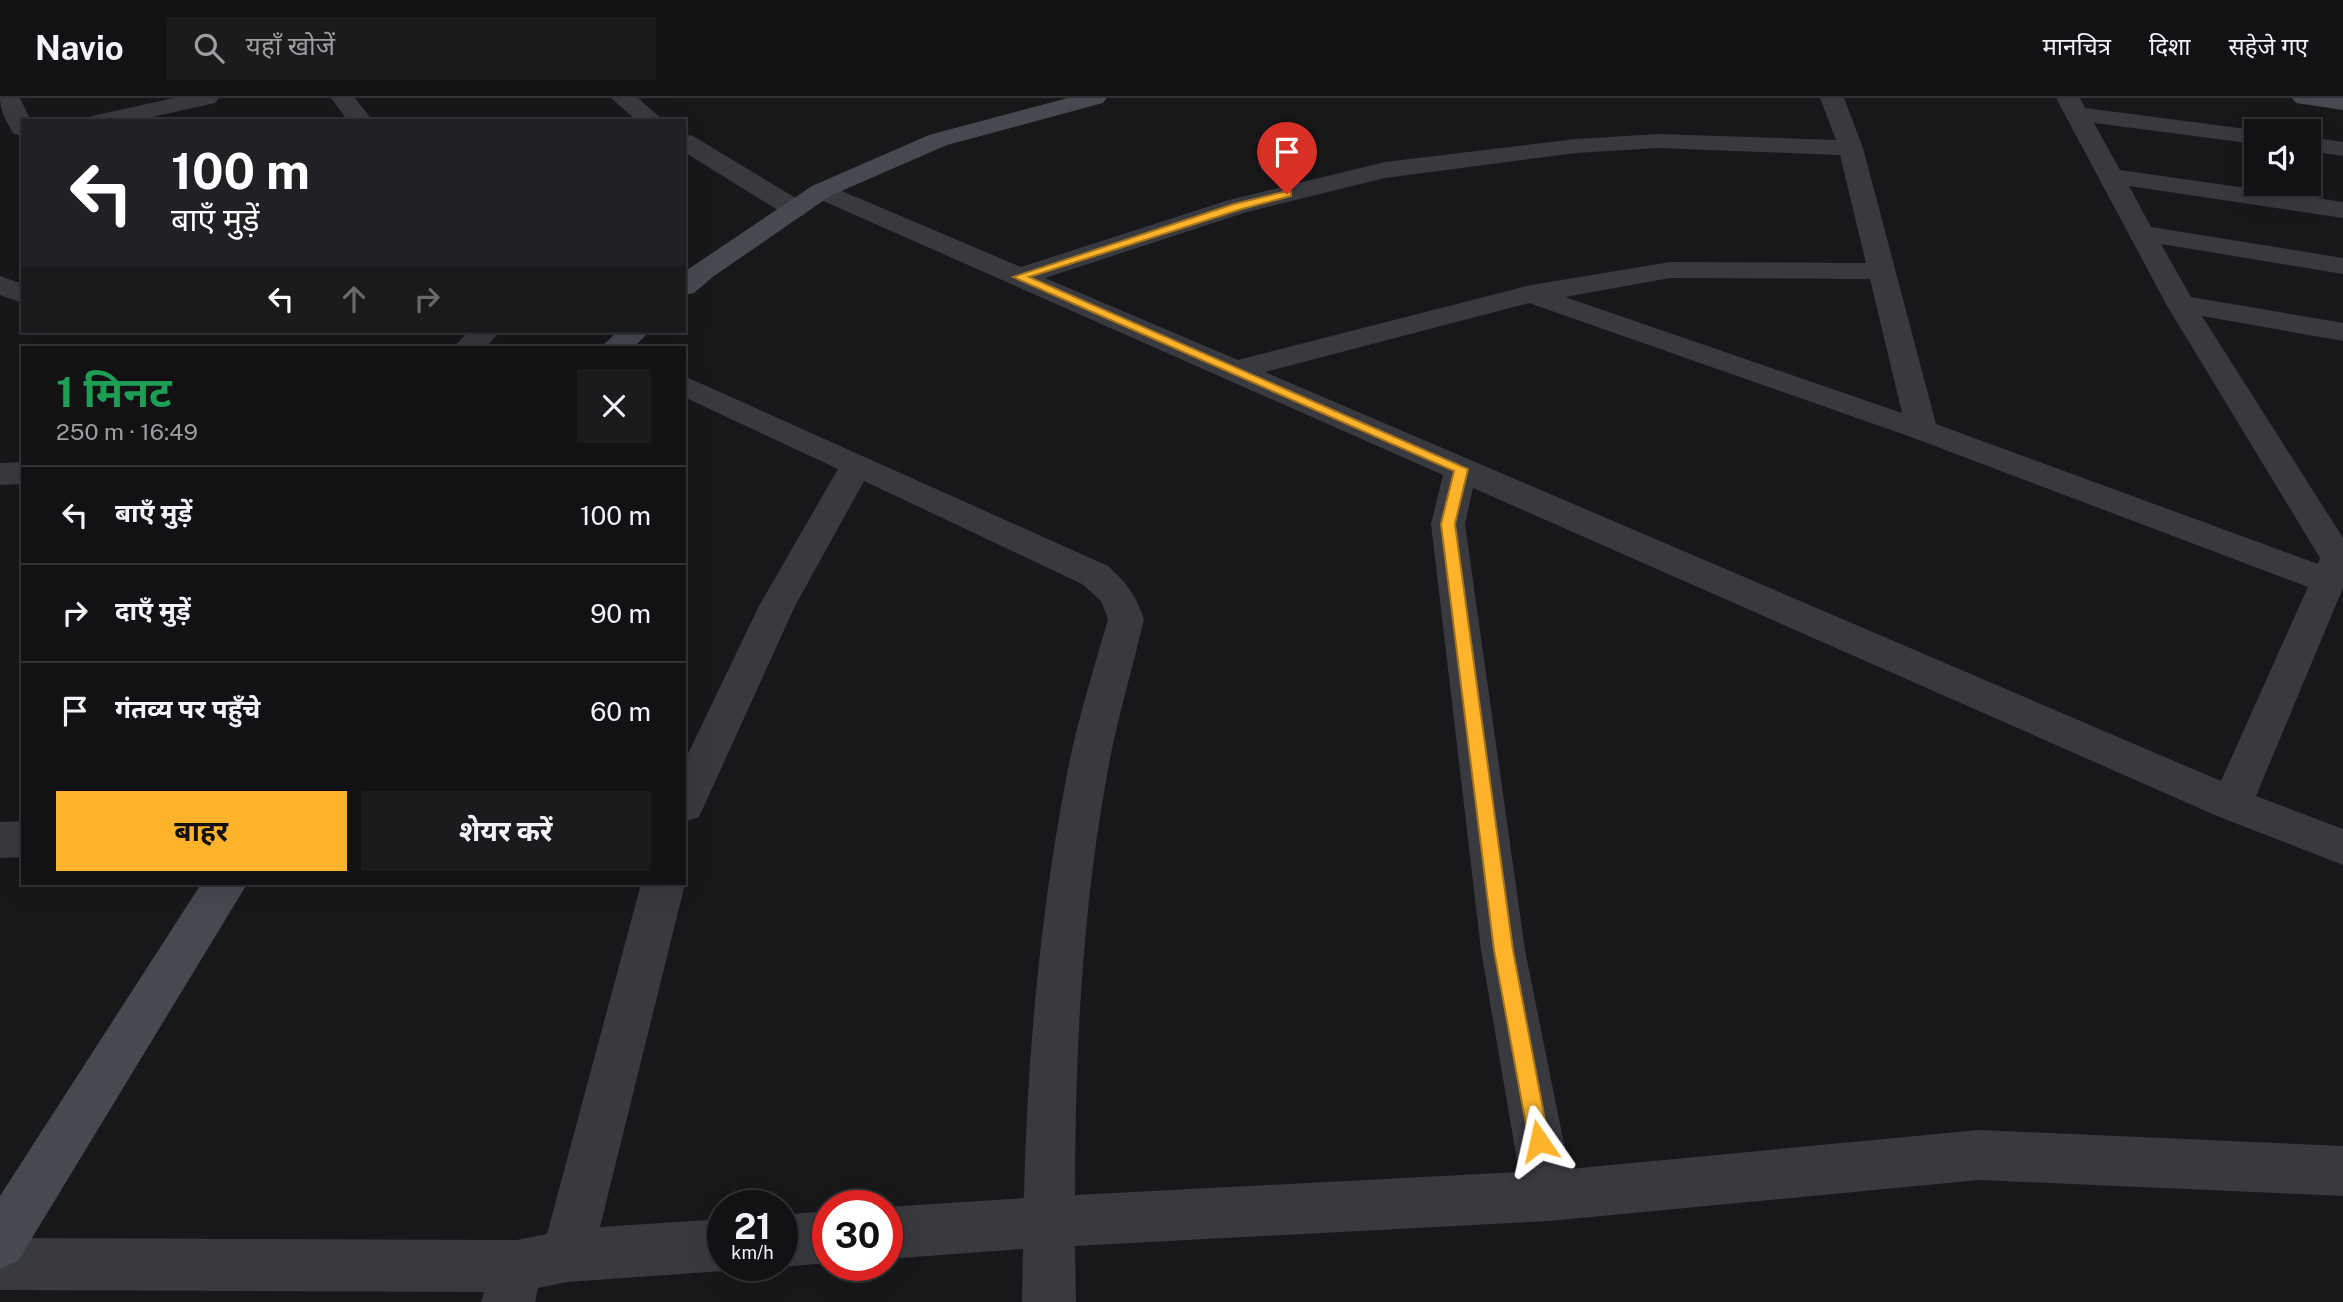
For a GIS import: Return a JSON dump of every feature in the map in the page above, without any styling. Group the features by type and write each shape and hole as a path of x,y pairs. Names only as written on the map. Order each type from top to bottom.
{"street":[{"path":"8,98 21,125"},
{"path":"109,119 207,98"},
{"path":"343,98 359,119"},
{"path":"622,98 649,119"},
{"path":"686,285 704,270 808,200 938,139 1095,98"},
{"path":"1832,98 1851,148 1922,430"},
{"path":"2304,98 2343,103"},
{"path":"2072,106 2244,136"},
{"path":"2072,106 2180,303 2336,565"},
{"path":"1018,277 1238,206 1385,170 1576,146 1658,141 1851,148"},
{"path":"686,142 808,200 1018,277 2232,804 2343,847"},
{"path":"2321,147 2342,151"},
{"path":"2110,176 2343,210"},
{"path":"2141,233 2343,265"},
{"path":"1235,370 1531,294 1670,270 1882,271"},
{"path":"1531,294 1760,376 2336,565"},
{"path":"2180,303 2343,332"},
{"path":"470,346 484,333"},
{"path":"617,346 633,333"},
{"path":"686,386 1094,575 1117,595 1126,619 1087,776 1061,951 1047,1222 1049,1302"},
{"path":"686,801 778,606 857,465"},
{"path":"1461,469 1448,524 1503,950 1549,1196"},
{"path":"0,474 21,473"},
{"path":"2232,804 2336,565"},
{"path":"0,840 21,839"},
{"path":"0,1243 224,885"},
{"path":"567,1256 663,885"},
{"path":"903,1232 1549,1196 1979,1155 2343,1171"},
{"path":"0,1264 512,1284 567,1256 707,1246"}],"route":[{"path":"1287,194 1238,206 1018,277 1461,469 1448,524 1503,950 1539,1141"}]}
